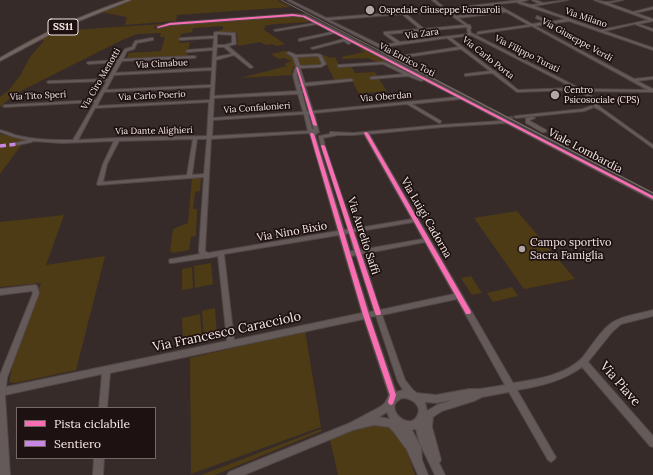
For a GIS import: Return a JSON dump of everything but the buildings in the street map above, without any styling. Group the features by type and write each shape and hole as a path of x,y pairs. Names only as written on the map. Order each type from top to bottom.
{"main road":[{"name":"SS11","path":"0,60 63,27 129,0"}],"street":[{"path":"288,0 401,57 462,48"},
{"name":"Via Filippo Turati","path":"433,0 469,26 474,34 569,84 591,101 591,107 598,109"},
{"path":"506,3 509,0"},
{"path":"326,19 447,10 527,0"},
{"path":"532,0 543,4"},
{"path":"530,6 567,0"},
{"path":"595,0 653,19"},
{"path":"604,3 622,0"},
{"name":"Via Milano","path":"516,1 653,50"},
{"name":"Via Giuseppe Verdi","path":"493,4 653,91"},
{"path":"632,12 653,8"},
{"path":"457,17 507,11"},
{"path":"163,24 215,21 214,13"},
{"path":"403,13 422,30"},
{"name":"Via Enrico Toti","path":"215,21 299,15 307,17 507,122"},
{"path":"537,17 550,23"},
{"path":"600,31 653,19"},
{"name":"Via Zara","path":"380,46 570,20"},
{"path":"276,30 319,23"},
{"path":"634,23 653,30"},
{"path":"158,27 170,24"},
{"path":"400,44 385,33 469,26"},
{"path":"300,40 336,32"},
{"path":"181,39 234,34 234,44 188,51"},
{"path":"208,256 202,252 202,249 216,35"},
{"name":"Via Carlo Porta","path":"448,37 518,92 572,88"},
{"name":"Via Ciro Menotti","path":"75,141 119,60 126,50 133,48 136,42 152,39"},
{"name":"Via Enrico Toti","path":"313,48 344,40 359,48 364,46"},
{"path":"224,46 251,67"},
{"path":"289,53 295,56 317,55 320,56 324,64 321,66 297,68"},
{"path":"214,59 235,54"},
{"path":"295,56 297,68 311,112 313,132"},
{"path":"89,63 119,60 194,57"},
{"path":"339,66 384,63 408,75 433,83"},
{"path":"297,68 295,75 299,92 305,113 313,132"},
{"name":"Via Cimabue","path":"112,74 214,70"},
{"path":"466,75 494,72"},
{"path":"372,78 408,75"},
{"path":"634,80 653,78"},
{"path":"49,82 109,80"},
{"path":"298,86 352,80"},
{"name":"Via Filippo Turati","path":"569,84 572,91 579,91 592,98 598,109"},
{"path":"103,91 212,86"},
{"path":"579,91 653,91"},
{"name":"Via Carlo Poerio","path":"94,107 305,92"},
{"name":"Via Oberdan","path":"305,113 462,98"},
{"name":"Via Tito Speri","path":"5,106 97,101"},
{"path":"408,103 438,124"},
{"path":"516,117 559,113 591,107"},
{"path":"544,131 529,123 528,120 598,109 653,147"},
{"path":"559,113 573,113 578,110"},
{"name":"Via Confalonieri","path":"210,119 305,113"},
{"name":"Via Dante Alighieri","path":"438,124 497,120"},
{"name":"Via Dante Alighieri","path":"0,131 33,140 75,141 195,138 313,132 336,134 366,133 438,124 507,122"},
{"name":"Viale Lombardia","path":"507,122 653,198"},
{"name":"Via Aurelio Saffi","path":"313,132 323,146 402,382 410,393 416,397"},
{"name":"Via Aurelio Saffi","path":"313,132 330,197 366,315 393,395 391,402"},
{"name":"Via Luigi Cadorna","path":"366,133 551,457"},
{"path":"323,146 321,137 336,134"},
{"path":"189,176 195,138"},
{"path":"117,139 105,164 100,184 207,175"},
{"path":"17,144 33,140"},
{"path":"321,165 329,164"},
{"name":"Via Aurelio Saffi","path":"330,197 340,195"},
{"name":"Via Nino Bixio","path":"172,262 416,220"},
{"path":"348,254 427,240"},
{"path":"221,254 231,343"},
{"name":"Via Aurelio Saffi","path":"354,275 365,274"},
{"path":"0,292 35,288 36,293 3,378 0,392 5,475"},
{"name":"Via Francesco Caracciolo","path":"0,392 459,296"},
{"path":"232,475 353,426 379,412 394,398 401,394 436,399 469,392 480,393 512,388 555,378 572,370 583,362 609,330 619,322 653,313"},
{"path":"376,346 389,344"},
{"name":"Via Piave","path":"583,362 653,443"},
{"path":"103,407 106,371"},
{"path":"353,426 374,421 414,425 440,408 474,397 480,393"},
{"path":"416,397 420,401 425,417 420,427 422,438 439,473"},
{"path":"391,402 391,413 394,418 404,425 416,447 417,460"},
{"path":"391,423 403,437 417,460 423,475"},
{"path":"98,475 99,459"}],"shaded area":[{"path":"132,0 277,0 291,7 177,15 176,21 125,25 127,17 101,12"},
{"path":"293,15 302,16 312,21 264,26 266,27 263,29 285,44 276,46 272,44 266,45 260,42 238,46 237,33 218,33 218,31 223,29 223,26 193,28 192,32 181,34 179,43 190,42 187,56 127,58 129,53 161,51 165,37 160,37 161,33 137,34 120,41 15,94 0,107 0,97 9,90 20,76 30,57 44,41 41,39 56,31 163,24 153,27 156,29 171,25"},
{"path":"363,48 420,78 384,62 377,62 368,58 343,59 341,57 364,52 359,49"},
{"path":"284,51 297,55 319,54 330,58 335,57 340,67 351,66 355,73 375,72 378,77 372,77 373,79 379,79 387,91 359,94 351,79 335,81 327,65 294,66 291,75 240,78 287,66 284,64 291,61 285,58 279,59 271,54"},
{"path":"0,134 25,140 0,174"},
{"path":"192,178 201,178 200,191 195,192 193,209 197,209 196,236 191,237 189,250 173,253 170,251 173,229 188,223"},
{"name":"Campo sportivo Sacra Famiglia","path":"517,211 575,279 524,289 474,218"},
{"path":"64,215 46,265 105,256 76,370 15,383 9,382 14,359 41,283 0,287 0,222"},
{"path":"211,263 213,284 195,288 194,266"},
{"path":"192,267 193,288 182,290 182,269"},
{"path":"471,276 482,293 472,295 461,278"},
{"path":"512,287 518,296 493,302 487,293"},
{"path":"215,308 217,335 204,338 202,311"},
{"path":"200,314 202,338 183,342 182,318"},
{"path":"305,331 321,427 191,474 190,358"},
{"path":"376,424 385,426 398,436 410,459 415,475 338,475 330,440 366,425"},
{"path":"321,429 322,431 215,475 201,475"}],"tunnel":[{"path":"497,120 516,117"}],"railway":[{"path":"281,0 384,53"},
{"path":"382,52 653,193"}],"marked path":[{"path":"0,146 17,144"}],"cycle path":[{"path":"158,27 170,24 293,15 304,16 653,198"},
{"path":"297,68 315,125"},
{"path":"366,133 468,312"},
{"path":"312,134 366,315 393,395 391,402"},
{"path":"323,146 378,313"}],"place":[{"name":"Ospedale Giuseppe Fornaroli","path":"370,10"},
{"name":"Centro Psicosociale (CPS)","path":"555,95"},
{"name":"Campo sportivo Sacra Famiglia","path":"522,249"}]}
